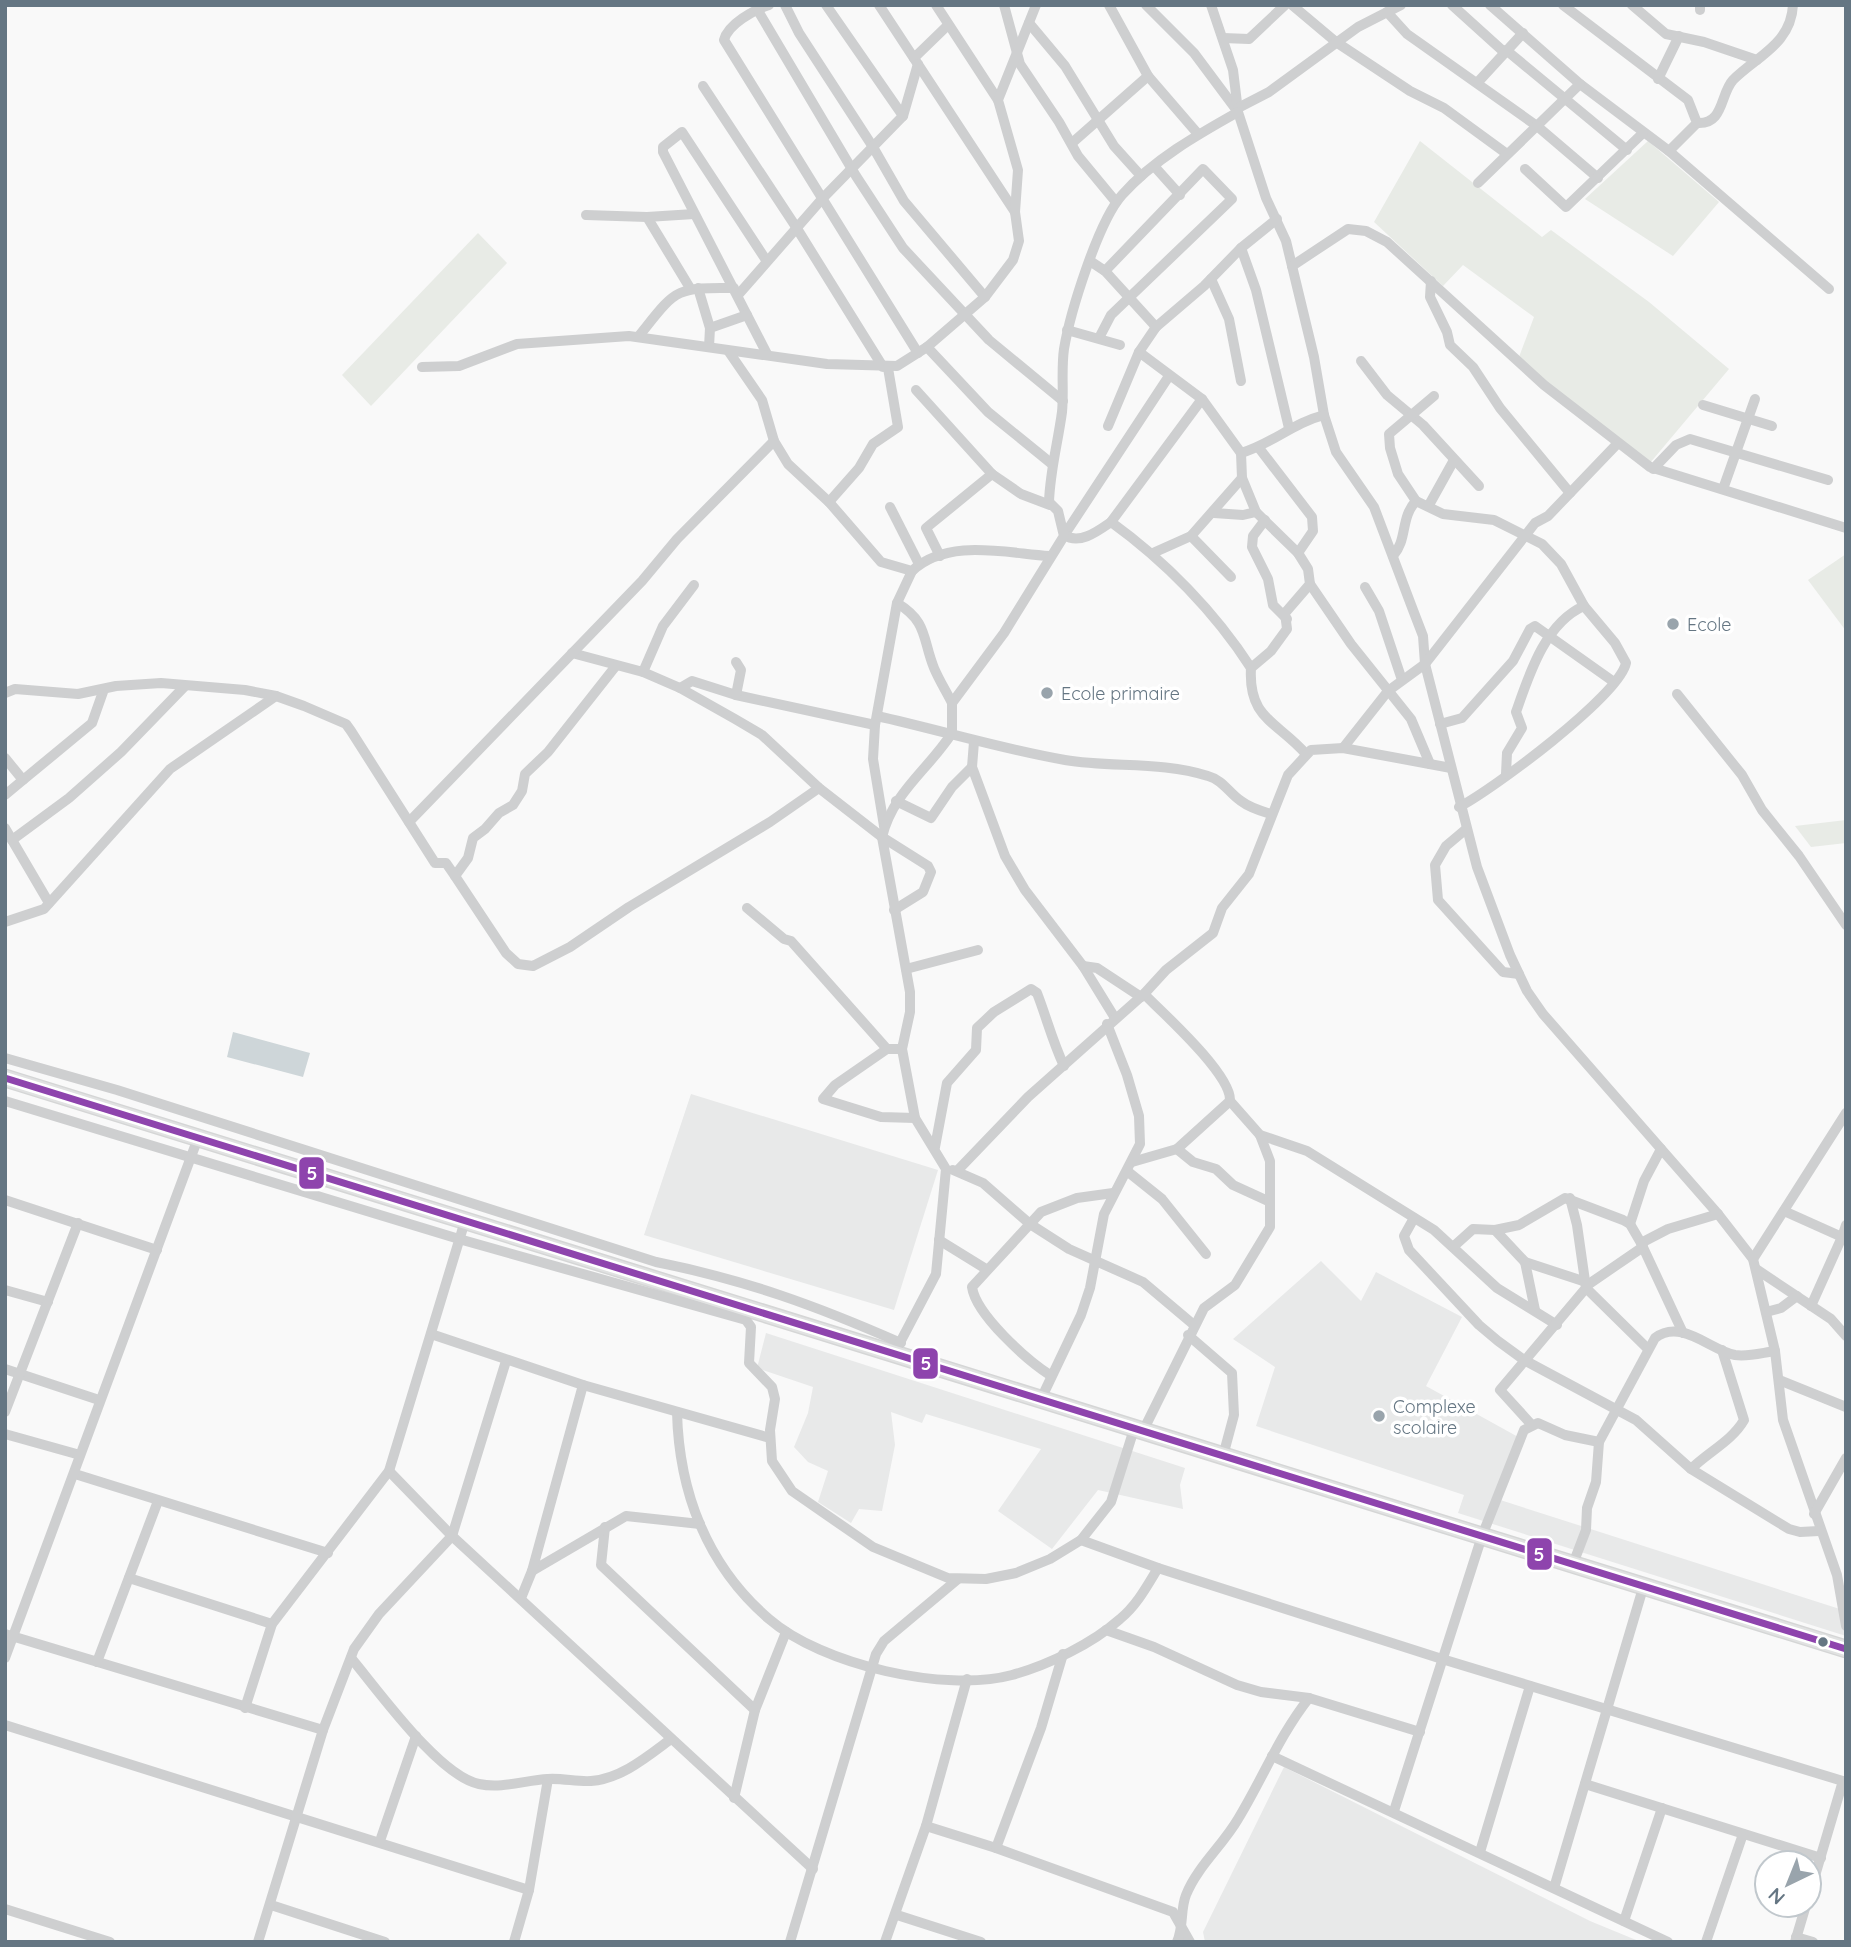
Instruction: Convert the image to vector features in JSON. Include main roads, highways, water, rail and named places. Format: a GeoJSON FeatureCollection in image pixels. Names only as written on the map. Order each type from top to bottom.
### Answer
{"type":"FeatureCollection","features":[{"type":"Feature","properties":{"kind":"highway"},"geometry":{"type":"LineString","coordinates":[[5,1077],[465,1221],[898,1348],[1041,1399],[1846,1649]]}},
{"type":"Feature","properties":{"kind":"place","name":"Ecole"},"geometry":{"type":"Point","coordinates":[1673,624]}},
{"type":"Feature","properties":{"kind":"place","name":"Ecole primaire"},"geometry":{"type":"Point","coordinates":[1047,693]}},
{"type":"Feature","properties":{"kind":"place","name":"Complexe scolaire"},"geometry":{"type":"Point","coordinates":[1379,1416]}}]}
